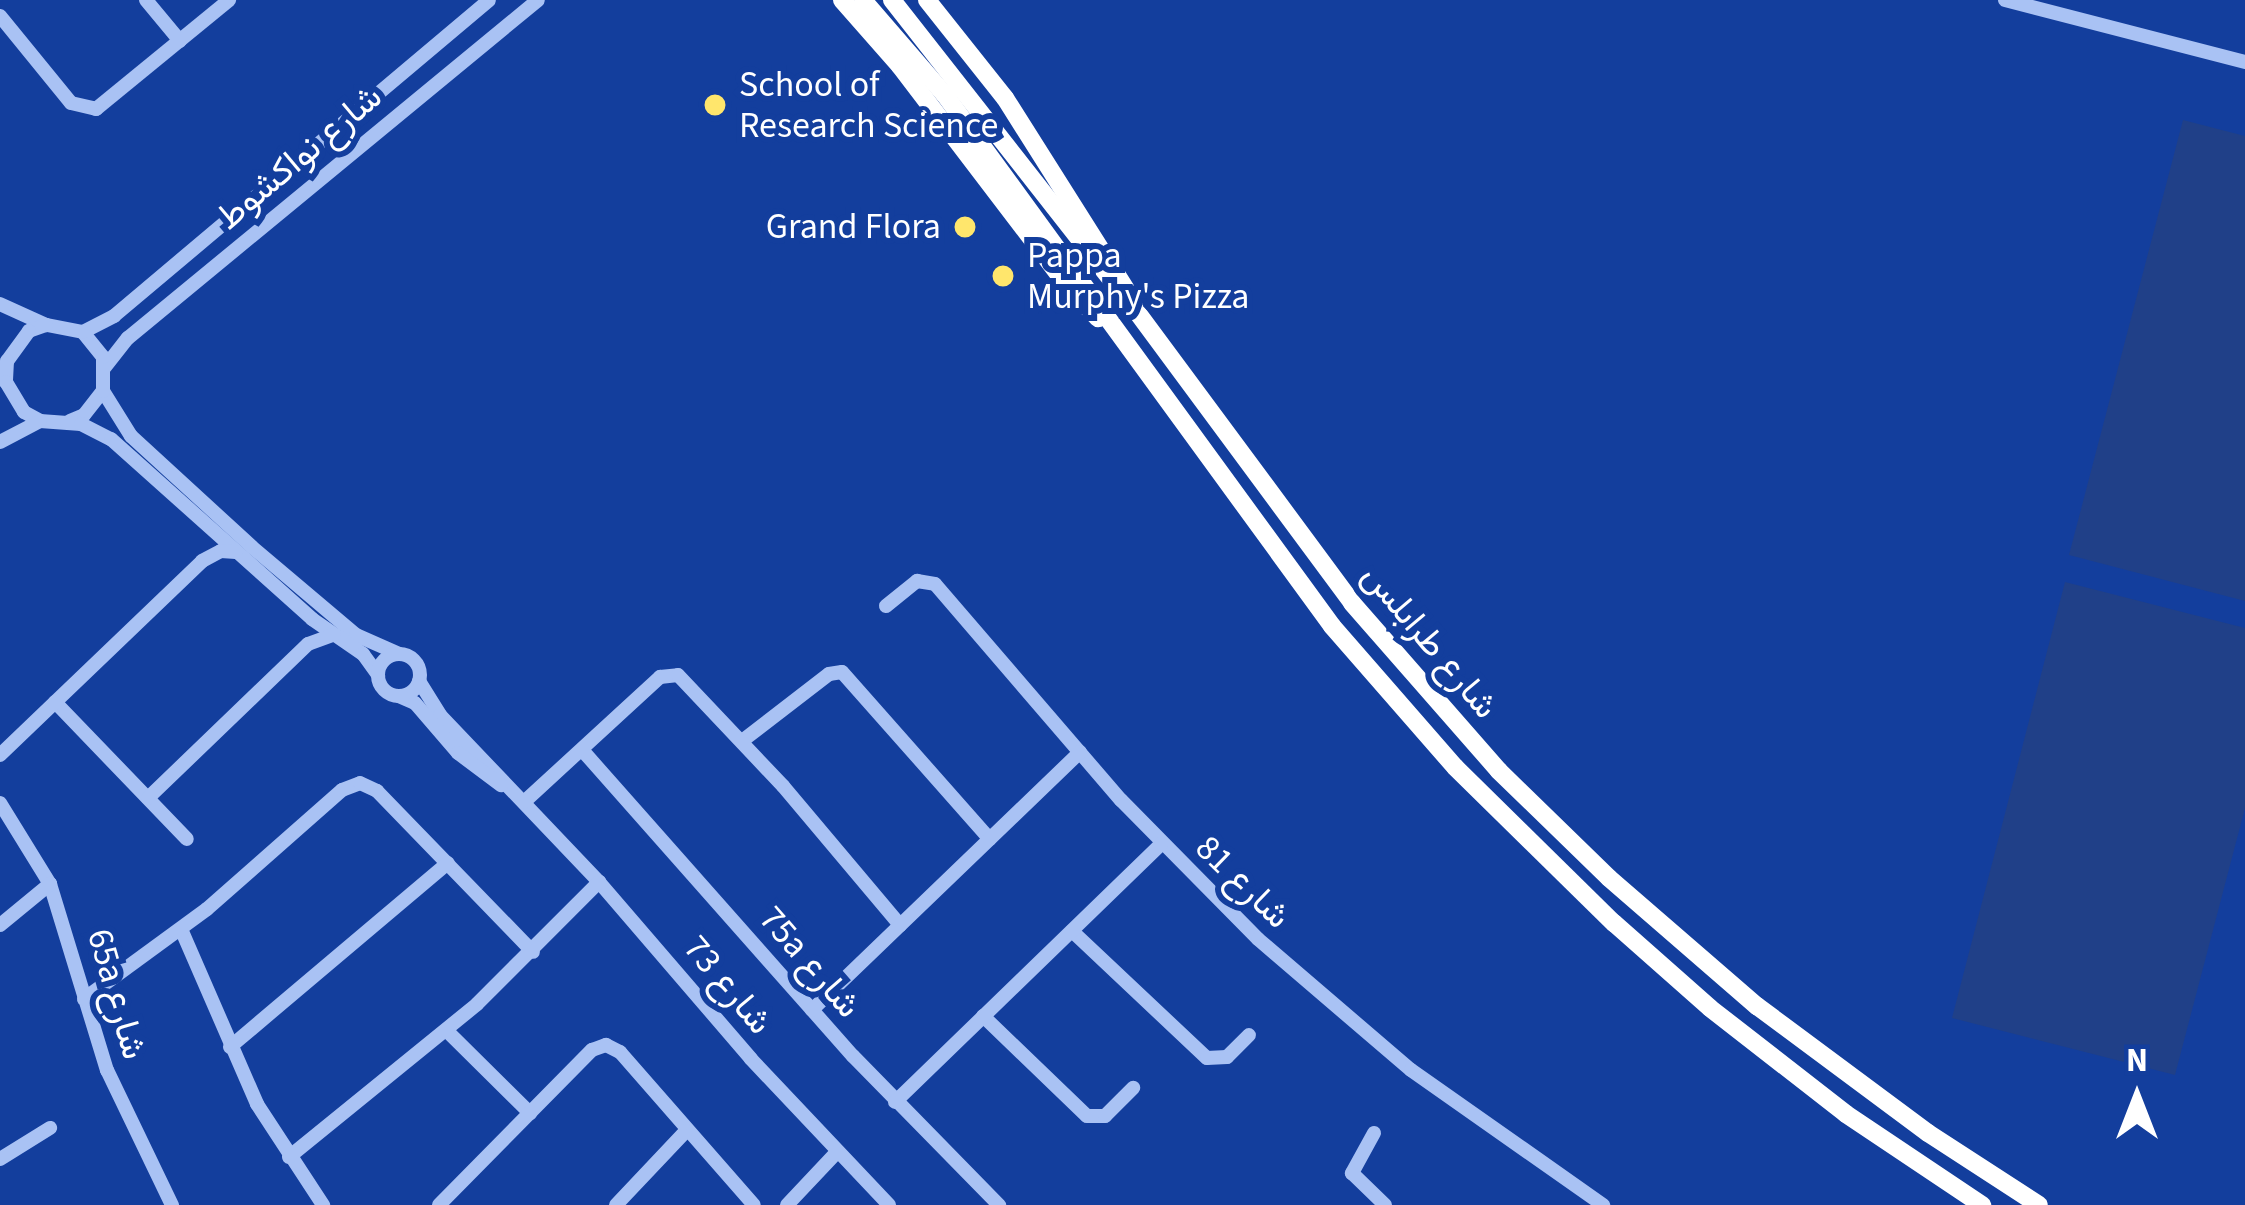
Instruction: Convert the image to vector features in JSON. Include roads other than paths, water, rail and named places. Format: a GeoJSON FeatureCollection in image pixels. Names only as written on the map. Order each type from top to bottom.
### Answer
{"type":"FeatureCollection","features":[{"type":"Feature","properties":{"kind":"highway"},"geometry":{"type":"LineString","coordinates":[[842,0],[900,66],[1069,288],[1110,328]]}},
{"type":"Feature","properties":{"kind":"highway","name":"شارع طرابلس"},"geometry":{"type":"LineString","coordinates":[[863,0],[958,112],[1093,296],[1110,328],[1332,626],[1505,819],[1711,1008],[1846,1114],[1982,1205]]}},
{"type":"Feature","properties":{"kind":"highway","name":"شارع طرابلس"},"geometry":{"type":"LineString","coordinates":[[892,0],[1137,312],[1352,603],[1499,771],[1609,878],[1757,1006],[1928,1133],[2039,1205]]}},
{"type":"Feature","properties":{"kind":"highway"},"geometry":{"type":"LineString","coordinates":[[926,0],[1005,98],[1120,274],[1137,312]]}},
{"type":"Feature","properties":{"kind":"street"},"geometry":{"type":"LineString","coordinates":[[146,0],[180,41]]}},
{"type":"Feature","properties":{"kind":"street"},"geometry":{"type":"LineString","coordinates":[[0,16],[71,103],[96,109],[230,0]]}},
{"type":"Feature","properties":{"kind":"street","name":"شارع نواكشوط"},"geometry":{"type":"LineString","coordinates":[[83,332],[114,316],[488,0]]}},
{"type":"Feature","properties":{"kind":"street","name":"شارع نواكشوط"},"geometry":{"type":"LineString","coordinates":[[105,367],[128,338],[538,0]]}},
{"type":"Feature","properties":{"kind":"street"},"geometry":{"type":"LineString","coordinates":[[2005,0],[2245,62]]}},
{"type":"Feature","properties":{"kind":"street"},"geometry":{"type":"LineString","coordinates":[[0,304],[46,325],[83,332],[98,347],[105,367],[103,391],[84,415],[70,421],[40,421],[0,442]]}},
{"type":"Feature","properties":{"kind":"street"},"geometry":{"type":"LineString","coordinates":[[8,361],[29,332],[46,325]]}},
{"type":"Feature","properties":{"kind":"street"},"geometry":{"type":"LineString","coordinates":[[0,339],[8,361],[0,398]]}},
{"type":"Feature","properties":{"kind":"street"},"geometry":{"type":"LineString","coordinates":[[6,382],[24,412],[40,421]]}},
{"type":"Feature","properties":{"kind":"street"},"geometry":{"type":"LineString","coordinates":[[70,421],[111,439],[312,619],[363,654],[382,688],[399,696],[412,692],[419,681],[415,662],[356,635],[261,555],[131,436],[103,391]]}},
{"type":"Feature","properties":{"kind":"street"},"geometry":{"type":"LineString","coordinates":[[202,561],[208,548],[206,526]]}},
{"type":"Feature","properties":{"kind":"street"},"geometry":{"type":"LineString","coordinates":[[0,754],[202,561],[214,553],[236,552]]}},
{"type":"Feature","properties":{"kind":"street","name":"شارع 81"},"geometry":{"type":"LineString","coordinates":[[886,606],[916,581],[934,584],[1162,844],[1358,1028],[1603,1205]]}},
{"type":"Feature","properties":{"kind":"street"},"geometry":{"type":"LineString","coordinates":[[308,644],[312,619]]}},
{"type":"Feature","properties":{"kind":"street"},"geometry":{"type":"LineString","coordinates":[[148,798],[308,644],[333,635]]}},
{"type":"Feature","properties":{"kind":"street"},"geometry":{"type":"LineString","coordinates":[[378,675],[382,663],[399,654]]}},
{"type":"Feature","properties":{"kind":"street"},"geometry":{"type":"LineString","coordinates":[[742,741],[829,674],[842,672],[990,838]]}},
{"type":"Feature","properties":{"kind":"street"},"geometry":{"type":"LineString","coordinates":[[526,804],[656,681],[671,674],[689,681],[900,926]]}},
{"type":"Feature","properties":{"kind":"street","name":"شارع 73"},"geometry":{"type":"LineString","coordinates":[[419,681],[440,716],[601,884],[838,1155],[889,1205]]}},
{"type":"Feature","properties":{"kind":"street","name":"شارع 73"},"geometry":{"type":"LineString","coordinates":[[399,696],[422,710],[458,753],[526,804]]}},
{"type":"Feature","properties":{"kind":"street"},"geometry":{"type":"LineString","coordinates":[[55,702],[188,839]]}},
{"type":"Feature","properties":{"kind":"street","name":"75a شارع"},"geometry":{"type":"LineString","coordinates":[[583,751],[895,1102],[999,1205]]}},
{"type":"Feature","properties":{"kind":"street"},"geometry":{"type":"LineString","coordinates":[[812,1010],[1080,752]]}},
{"type":"Feature","properties":{"kind":"street"},"geometry":{"type":"LineString","coordinates":[[84,999],[181,929],[342,790],[360,783],[377,791],[533,952]]}},
{"type":"Feature","properties":{"kind":"street","name":"65a شارع"},"geometry":{"type":"LineString","coordinates":[[0,803],[50,884],[120,1105],[171,1204]]}},
{"type":"Feature","properties":{"kind":"street"},"geometry":{"type":"LineString","coordinates":[[895,1102],[1162,844]]}},
{"type":"Feature","properties":{"kind":"street"},"geometry":{"type":"LineString","coordinates":[[230,1047],[448,863]]}},
{"type":"Feature","properties":{"kind":"street"},"geometry":{"type":"LineString","coordinates":[[0,925],[50,884]]}},
{"type":"Feature","properties":{"kind":"street"},"geometry":{"type":"LineString","coordinates":[[289,1157],[447,1030],[601,884]]}},
{"type":"Feature","properties":{"kind":"street"},"geometry":{"type":"LineString","coordinates":[[181,929],[230,1047],[289,1157],[323,1205]]}},
{"type":"Feature","properties":{"kind":"street"},"geometry":{"type":"LineString","coordinates":[[1072,931],[1202,1055],[1227,1057],[1249,1035]]}},
{"type":"Feature","properties":{"kind":"street"},"geometry":{"type":"LineString","coordinates":[[983,1016],[1088,1116],[1105,1116],[1133,1088]]}},
{"type":"Feature","properties":{"kind":"street"},"geometry":{"type":"LineString","coordinates":[[447,1030],[530,1113]]}},
{"type":"Feature","properties":{"kind":"street"},"geometry":{"type":"LineString","coordinates":[[439,1205],[592,1050],[606,1045],[620,1052],[754,1205]]}},
{"type":"Feature","properties":{"kind":"street"},"geometry":{"type":"LineString","coordinates":[[2,1154],[50,1128]]}},
{"type":"Feature","properties":{"kind":"street"},"geometry":{"type":"LineString","coordinates":[[616,1205],[686,1131]]}},
{"type":"Feature","properties":{"kind":"street"},"geometry":{"type":"LineString","coordinates":[[1374,1133],[1352,1173],[1384,1205]]}},
{"type":"Feature","properties":{"kind":"street"},"geometry":{"type":"LineString","coordinates":[[788,1205],[838,1155]]}},
{"type":"Feature","properties":{"kind":"street"},"geometry":{"type":"LineString","coordinates":[[1563,1205],[1575,1187]]}},
{"type":"Feature","properties":{"kind":"water"},"geometry":{"type":"Polygon","coordinates":[[[2183,120],[2245,136],[2245,601],[2069,555],[2183,120]]]}},
{"type":"Feature","properties":{"kind":"water"},"geometry":{"type":"Polygon","coordinates":[[[2065,582],[2245,628],[2245,808],[2175,1075],[1952,1018],[2065,582]]]}},
{"type":"Feature","properties":{"kind":"place","name":"School of Research Science"},"geometry":{"type":"Point","coordinates":[715,105]}},
{"type":"Feature","properties":{"kind":"place","name":"Grand Flora"},"geometry":{"type":"Point","coordinates":[965,227]}},
{"type":"Feature","properties":{"kind":"place","name":"Pappa Murphy's Pizza"},"geometry":{"type":"Point","coordinates":[1003,276]}}]}
